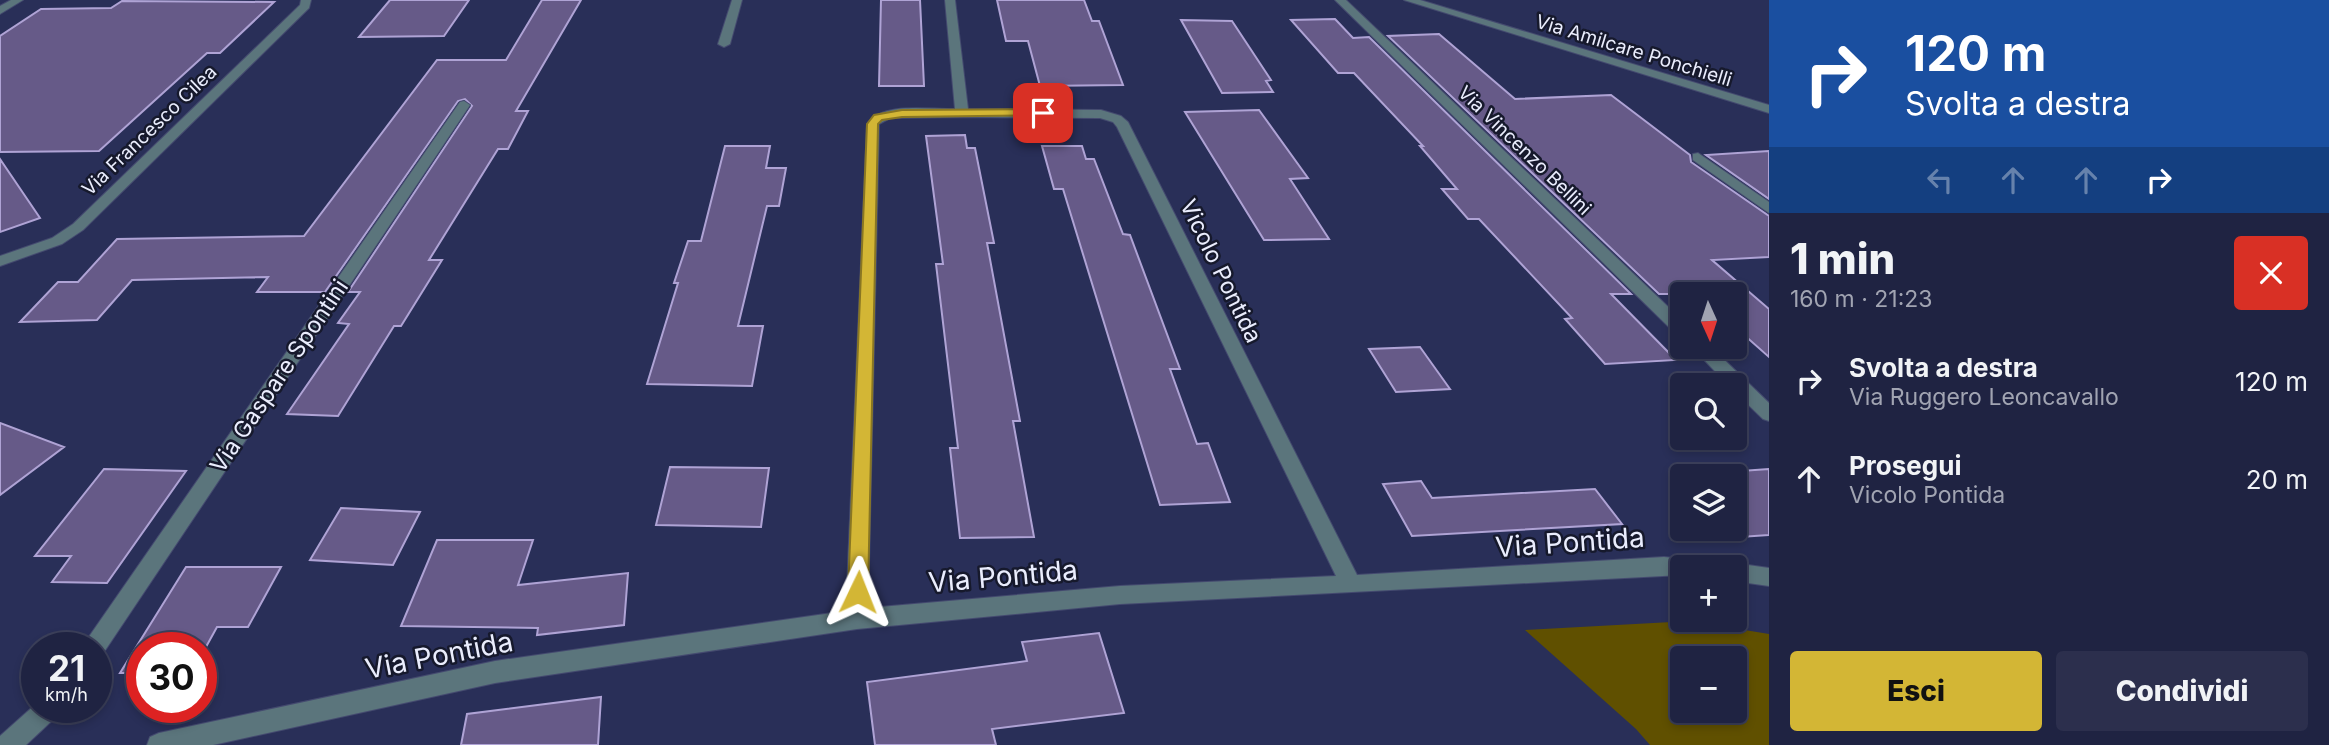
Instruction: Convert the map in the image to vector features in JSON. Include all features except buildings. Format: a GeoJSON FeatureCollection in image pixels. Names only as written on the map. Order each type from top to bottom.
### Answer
{"type":"FeatureCollection","features":[{"type":"Feature","properties":{"kind":"street"},"geometry":{"type":"LineString","coordinates":[[0,11],[18,0]]}},
{"type":"Feature","properties":{"kind":"street","name":"Via Francesco Cilea"},"geometry":{"type":"LineString","coordinates":[[0,261],[57,241],[78,227],[305,5],[306,0]]}},
{"type":"Feature","properties":{"kind":"street"},"geometry":{"type":"LineString","coordinates":[[724,44],[737,0]]}},
{"type":"Feature","properties":{"kind":"street"},"geometry":{"type":"LineString","coordinates":[[950,0],[962,113]]}},
{"type":"Feature","properties":{"kind":"street","name":"Via Vincenzo Bellini"},"geometry":{"type":"LineString","coordinates":[[1340,0],[1670,318]]}},
{"type":"Feature","properties":{"kind":"street","name":"Via Amilcare Ponchielli"},"geometry":{"type":"LineString","coordinates":[[1409,0],[1769,109]]}},
{"type":"Feature","properties":{"kind":"street","name":"Via Gaspare Spontini"},"geometry":{"type":"LineString","coordinates":[[105,632],[464,105]]}},
{"type":"Feature","properties":{"kind":"street","name":"Vicolo Pontida"},"geometry":{"type":"LineString","coordinates":[[857,619],[873,124],[878,117],[889,114],[1101,114],[1117,119],[1351,585]]}},
{"type":"Feature","properties":{"kind":"street"},"geometry":{"type":"LineString","coordinates":[[1698,158],[1769,209]]}},
{"type":"Feature","properties":{"kind":"street"},"geometry":{"type":"LineString","coordinates":[[1712,359],[1769,414]]}},
{"type":"Feature","properties":{"kind":"street","name":"Via Pontida"},"geometry":{"type":"LineString","coordinates":[[159,745],[495,672],[857,619],[1120,595],[1670,566]]}},
{"type":"Feature","properties":{"kind":"street"},"geometry":{"type":"LineString","coordinates":[[1747,573],[1769,576]]}},
{"type":"Feature","properties":{"kind":"street"},"geometry":{"type":"LineString","coordinates":[[8,745],[32,723]]}},
{"type":"Feature","properties":{"kind":"shaded area"},"geometry":{"type":"Polygon","coordinates":[[[1670,622],[1670,632],[1747,630],[1769,634],[1769,745],[1650,745],[1636,729],[1525,630],[1670,622]]]}},
{"type":"Feature","properties":{"kind":"route"},"geometry":{"type":"LineString","coordinates":[[858,592],[873,124],[878,117],[902,113],[1043,113]]}}]}
